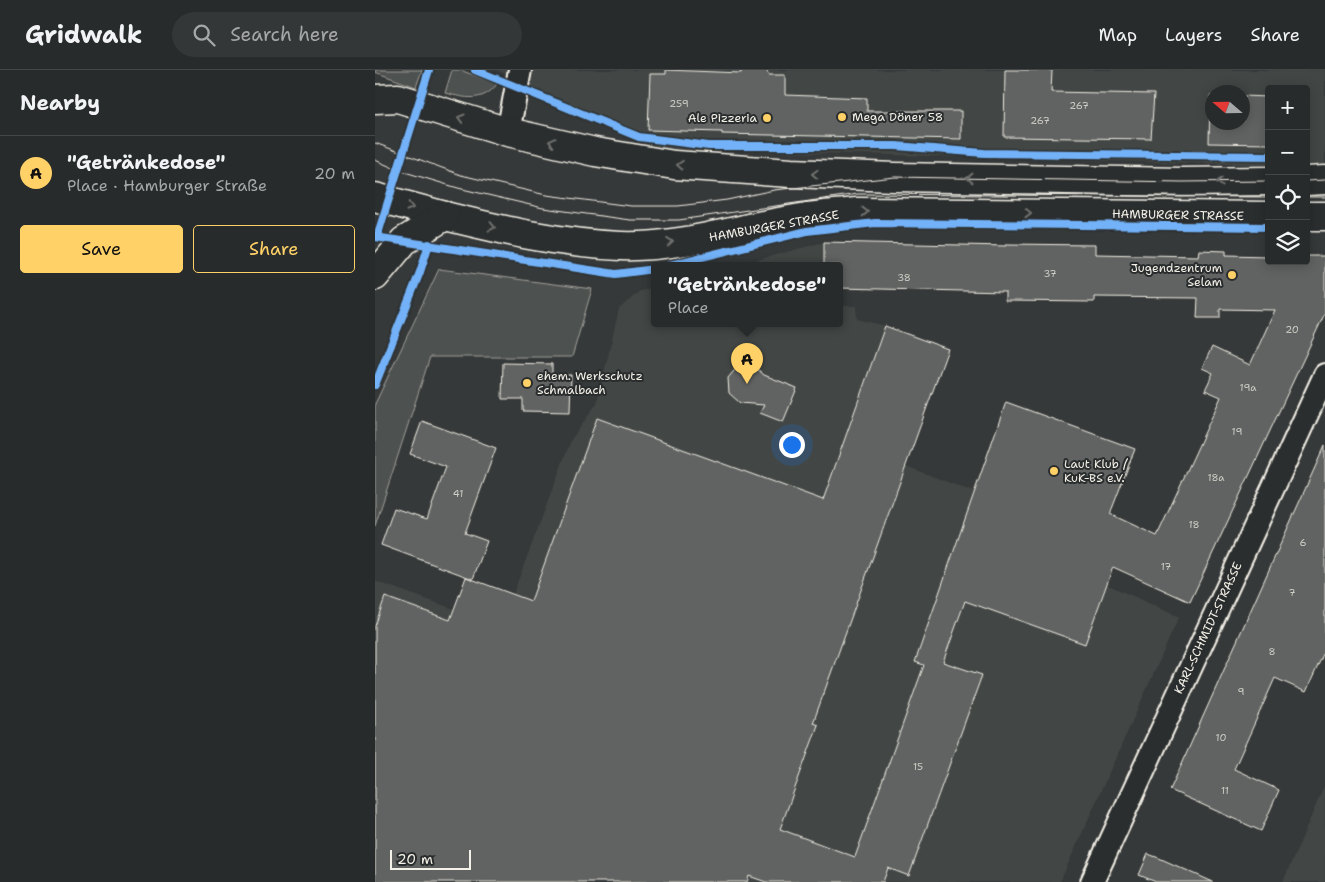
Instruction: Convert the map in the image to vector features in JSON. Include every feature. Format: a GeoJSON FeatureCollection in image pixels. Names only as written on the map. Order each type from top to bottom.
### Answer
{"type":"FeatureCollection","features":[{"type":"Feature","properties":{"kind":"main road"},"geometry":{"type":"LineString","coordinates":[[383,95],[508,132],[595,152],[674,164],[729,169],[895,177],[1182,182],[1265,181]]}},
{"type":"Feature","properties":{"kind":"main road"},"geometry":{"type":"LineString","coordinates":[[1310,181],[1325,180]]}},
{"type":"Feature","properties":{"kind":"main road","name":"HAMBURGER STRASSE"},"geometry":{"type":"LineString","coordinates":[[375,197],[445,216],[519,232],[622,246],[684,242],[801,218],[857,212],[1265,216]]}},
{"type":"Feature","properties":{"kind":"main road"},"geometry":{"type":"LineString","coordinates":[[375,276],[404,241],[445,216]]}},
{"type":"Feature","properties":{"kind":"main road"},"geometry":{"type":"LineString","coordinates":[[1310,216],[1325,216]]}},
{"type":"Feature","properties":{"kind":"street"},"geometry":{"type":"LineString","coordinates":[[508,132],[520,70]]}},
{"type":"Feature","properties":{"kind":"street","name":"KARL-SCHMIDT-STRASSE"},"geometry":{"type":"LineString","coordinates":[[1092,882],[1325,375]]}},
{"type":"Feature","properties":{"kind":"shaded area"},"geometry":{"type":"Polygon","coordinates":[[[375,70],[422,70],[416,87],[375,72],[375,70]]]}},
{"type":"Feature","properties":{"kind":"shaded area"},"geometry":{"type":"Polygon","coordinates":[[[452,70],[460,70],[497,84],[492,90],[480,97],[445,93],[452,70]]]}},
{"type":"Feature","properties":{"kind":"shaded area"},"geometry":{"type":"Polygon","coordinates":[[[498,70],[1325,70],[1325,166],[1310,166],[1310,85],[1265,85],[1265,165],[658,149],[498,70]]]}},
{"type":"Feature","properties":{"kind":"shaded area"},"geometry":{"type":"Polygon","coordinates":[[[824,242],[824,262],[749,262],[824,242]]]}},
{"type":"Feature","properties":{"kind":"shaded area"},"geometry":{"type":"Polygon","coordinates":[[[439,269],[592,289],[572,357],[430,357],[375,526],[375,404],[439,269]]]}},
{"type":"Feature","properties":{"kind":"shaded area"},"geometry":{"type":"Polygon","coordinates":[[[651,289],[651,327],[843,327],[843,306],[856,306],[857,319],[885,326],[948,349],[906,466],[973,492],[1006,402],[1135,449],[1086,575],[1179,617],[1060,882],[375,882],[375,581],[501,626],[571,440],[597,403],[619,309],[640,291],[651,289]]]}},
{"type":"Feature","properties":{"kind":"shaded area"},"geometry":{"type":"Polygon","coordinates":[[[1325,784],[1325,882],[1283,882],[1325,784]]]}},
{"type":"Feature","properties":{"kind":"building"},"geometry":{"type":"Polygon","coordinates":[[[666,70],[741,73],[742,70],[766,70],[769,75],[785,75],[785,95],[867,98],[867,111],[961,111],[961,139],[722,134],[722,132],[648,130],[650,74],[666,74],[666,70]]]}},
{"type":"Feature","properties":{"kind":"building"},"geometry":{"type":"Polygon","coordinates":[[[1005,70],[1052,70],[1051,92],[1154,94],[1151,139],[1004,137],[1005,70]]]}},
{"type":"Feature","properties":{"kind":"building"},"geometry":{"type":"Polygon","coordinates":[[[1250,96],[1265,97],[1265,144],[1209,143],[1209,130],[1250,130],[1250,96]]]}},
{"type":"Feature","properties":{"kind":"building"},"geometry":{"type":"Polygon","coordinates":[[[824,242],[1006,246],[1006,244],[1095,245],[1095,254],[1198,256],[1199,250],[1226,251],[1226,255],[1265,256],[1265,265],[1310,265],[1310,256],[1325,256],[1325,313],[1190,602],[1113,567],[1085,644],[965,601],[943,662],[982,675],[909,876],[888,868],[883,882],[766,882],[749,876],[747,882],[375,882],[375,626],[385,597],[450,620],[466,577],[531,601],[597,418],[823,500],[885,326],[948,349],[813,723],[818,725],[780,829],[855,857],[924,665],[915,662],[1006,402],[1135,449],[1110,514],[1157,536],[1221,397],[1205,390],[1213,373],[1202,368],[1212,347],[1250,365],[1275,310],[1220,309],[1220,318],[1197,318],[1198,298],[1094,297],[1094,302],[1005,301],[1005,292],[843,288],[843,262],[824,262],[824,242]]]}},
{"type":"Feature","properties":{"kind":"building","name":"ehem. Werkschutz Schmalbach"},"geometry":{"type":"Polygon","coordinates":[[[503,363],[552,364],[552,375],[571,375],[570,412],[523,411],[523,399],[502,399],[503,363]]]}},
{"type":"Feature","properties":{"kind":"building"},"geometry":{"type":"Polygon","coordinates":[[[745,364],[753,365],[764,375],[797,388],[783,422],[760,413],[764,405],[740,403],[729,393],[728,378],[738,366],[745,364]]]}},
{"type":"Feature","properties":{"kind":"building"},"geometry":{"type":"Polygon","coordinates":[[[422,421],[496,448],[465,533],[487,541],[473,579],[381,545],[394,508],[427,519],[446,467],[410,454],[422,421]]]}},
{"type":"Feature","properties":{"kind":"building"},"geometry":{"type":"Polygon","coordinates":[[[1325,445],[1325,650],[1306,692],[1275,678],[1234,769],[1279,790],[1261,831],[1170,790],[1325,445]]]}},
{"type":"Feature","properties":{"kind":"building"},"geometry":{"type":"Polygon","coordinates":[[[1148,854],[1213,882],[1156,882],[1139,875],[1148,854]]]}},
{"type":"Feature","properties":{"kind":"tram line"},"geometry":{"type":"LineString","coordinates":[[375,143],[461,175],[546,195],[631,206],[678,206],[727,200],[774,190],[895,177],[1182,182],[1265,181]]}},
{"type":"Feature","properties":{"kind":"tram line"},"geometry":{"type":"LineString","coordinates":[[375,160],[398,170],[458,188],[543,208],[630,220],[679,220],[858,194],[1265,197]]}},
{"type":"Feature","properties":{"kind":"tram line"},"geometry":{"type":"LineString","coordinates":[[1310,181],[1325,180]]}},
{"type":"Feature","properties":{"kind":"tram line"},"geometry":{"type":"LineString","coordinates":[[1310,197],[1325,197]]}},
{"type":"Feature","properties":{"kind":"cycle path"},"geometry":{"type":"LineString","coordinates":[[377,237],[429,70]]}},
{"type":"Feature","properties":{"kind":"cycle path"},"geometry":{"type":"LineString","coordinates":[[475,70],[639,137],[709,146],[896,146],[984,153],[1265,156]]}},
{"type":"Feature","properties":{"kind":"cycle path"},"geometry":{"type":"LineString","coordinates":[[682,262],[807,231],[875,223],[1265,227]]}},
{"type":"Feature","properties":{"kind":"cycle path"},"geometry":{"type":"LineString","coordinates":[[375,237],[616,274],[651,270]]}},
{"type":"Feature","properties":{"kind":"cycle path"},"geometry":{"type":"LineString","coordinates":[[375,385],[420,272],[429,244]]}},
{"type":"Feature","properties":{"kind":"place","name":"Mega Döner 58"},"geometry":{"type":"Point","coordinates":[842,117]}},
{"type":"Feature","properties":{"kind":"place","name":"Ale Pizzeria"},"geometry":{"type":"Point","coordinates":[767,118]}},
{"type":"Feature","properties":{"kind":"place","name":"Jugendzentrum Selam"},"geometry":{"type":"Point","coordinates":[1232,275]}},
{"type":"Feature","properties":{"kind":"place","name":"ehem. Werkschutz Schmalbach"},"geometry":{"type":"Point","coordinates":[527,383]}},
{"type":"Feature","properties":{"kind":"place","name":"\"Getränkedose\""},"geometry":{"type":"Point","coordinates":[747,384]}},
{"type":"Feature","properties":{"kind":"place","name":"Laut Klub / KuK-BS e.V."},"geometry":{"type":"Point","coordinates":[1054,471]}}]}
